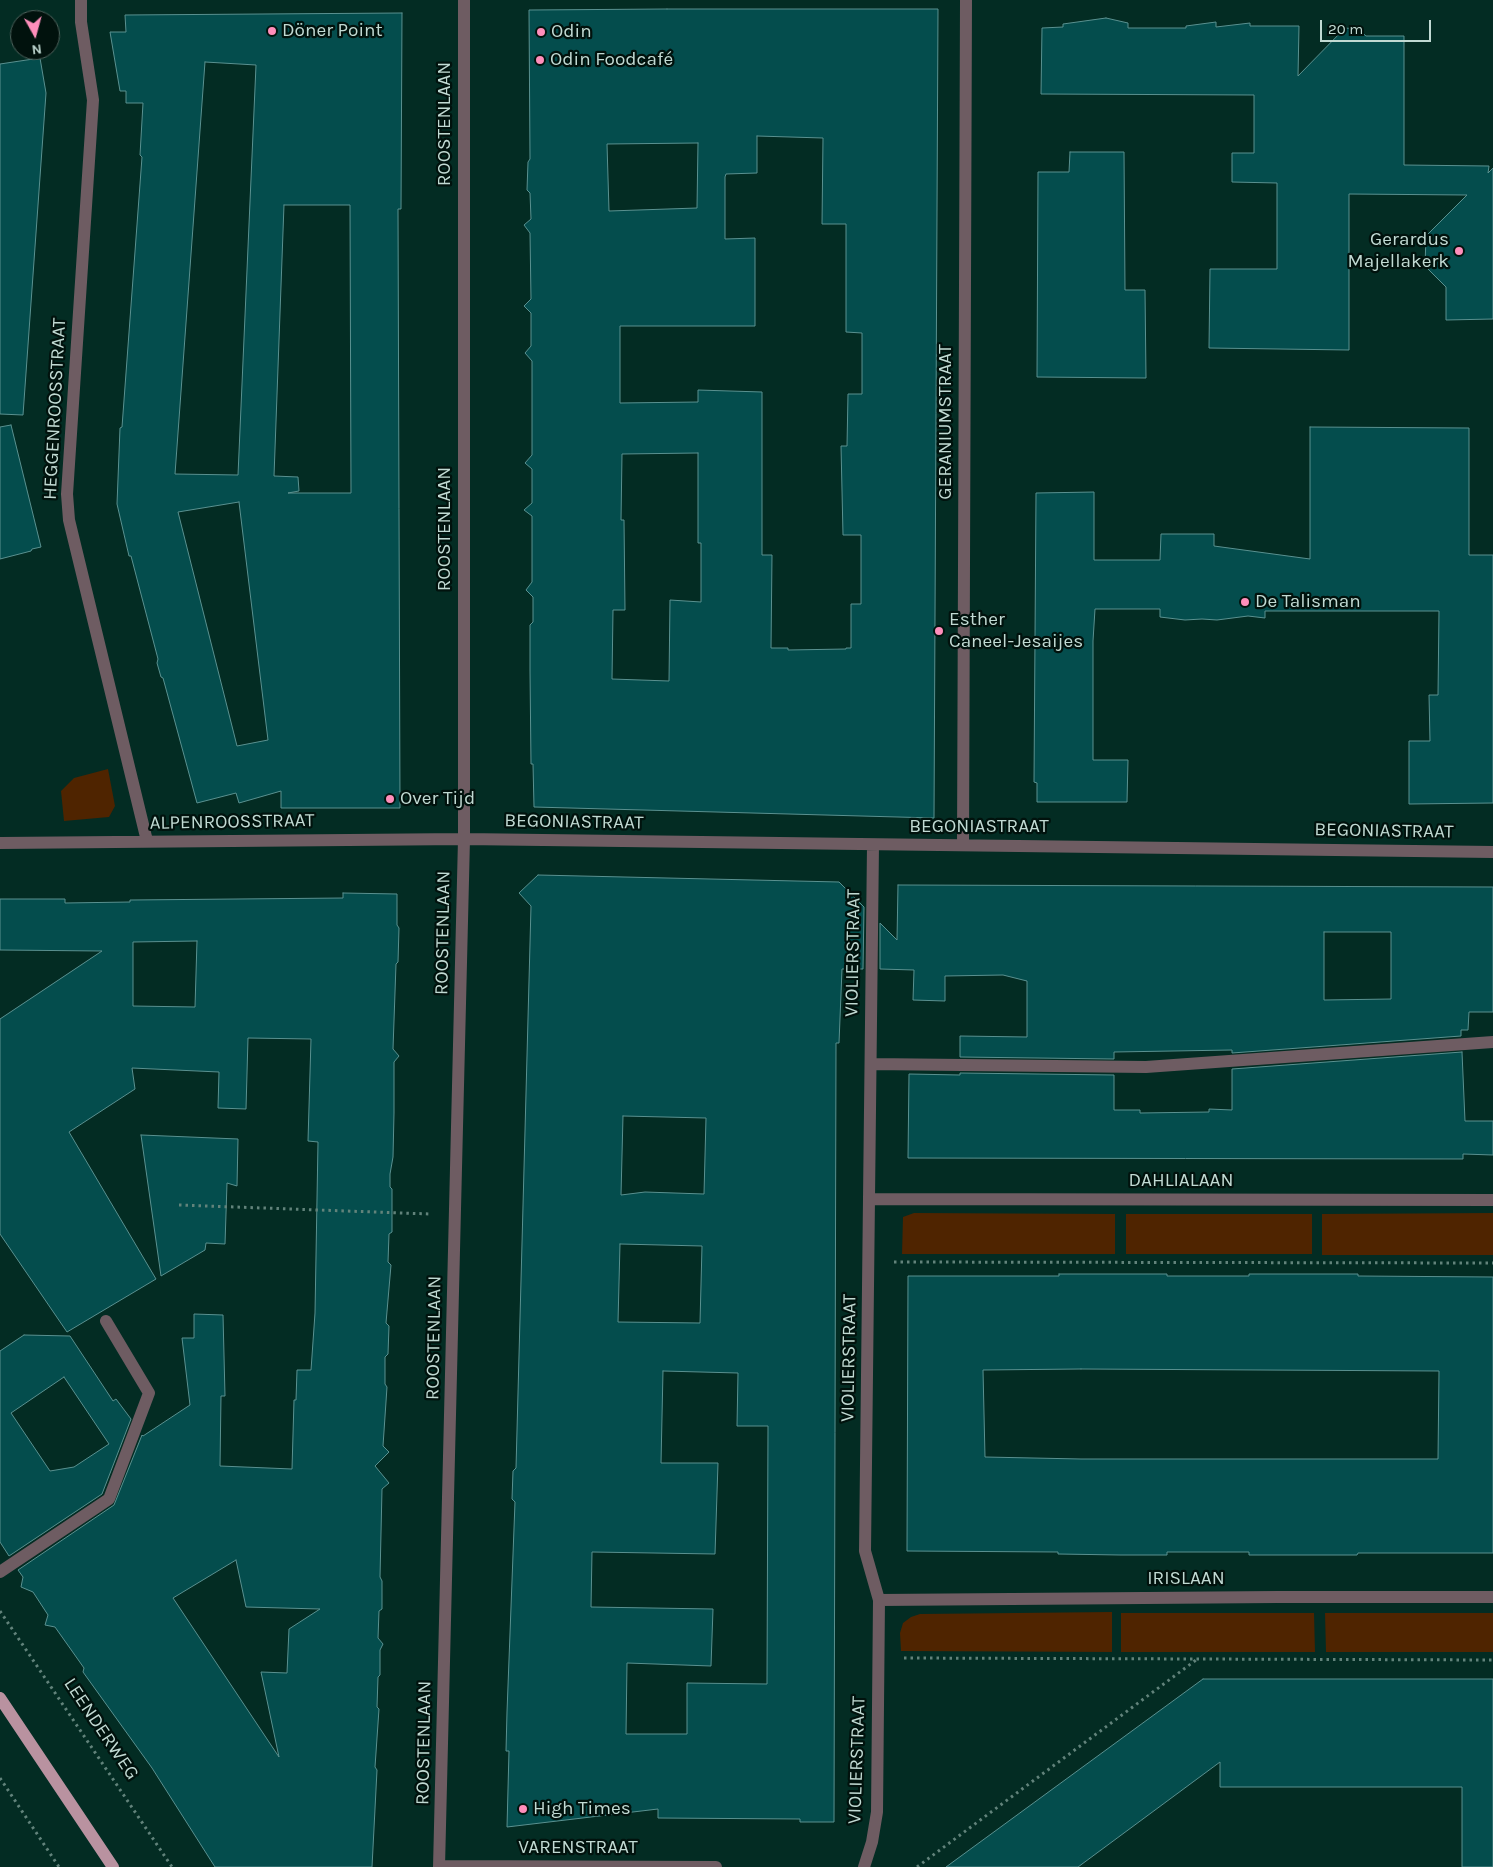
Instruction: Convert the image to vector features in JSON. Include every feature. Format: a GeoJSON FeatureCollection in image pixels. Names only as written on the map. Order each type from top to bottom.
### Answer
{"type":"FeatureCollection","features":[{"type":"Feature","properties":{"kind":"main road"},"geometry":{"type":"LineString","coordinates":[[0,1698],[113,1867]]}},
{"type":"Feature","properties":{"kind":"street","name":"HEGGENROOSSTRAAT"},"geometry":{"type":"LineString","coordinates":[[81,0],[81,22],[93,100],[67,494],[70,520],[147,842]]}},
{"type":"Feature","properties":{"kind":"street","name":"ROOSTENLAAN"},"geometry":{"type":"LineString","coordinates":[[439,1866],[464,839],[464,0]]}},
{"type":"Feature","properties":{"kind":"street","name":"GERANIUMSTRAAT"},"geometry":{"type":"LineString","coordinates":[[963,845],[966,0]]}},
{"type":"Feature","properties":{"kind":"street","name":"ALPENROOSSTRAAT"},"geometry":{"type":"LineString","coordinates":[[0,843],[464,839]]}},
{"type":"Feature","properties":{"kind":"street","name":"BEGONIASTRAAT"},"geometry":{"type":"LineString","coordinates":[[464,839],[1493,852]]}},
{"type":"Feature","properties":{"kind":"street","name":"VIOLIERSTRAAT"},"geometry":{"type":"LineString","coordinates":[[864,1867],[872,1842],[877,1812],[879,1658],[879,1600],[865,1551],[873,845]]}},
{"type":"Feature","properties":{"kind":"street"},"geometry":{"type":"LineString","coordinates":[[871,1064],[1146,1067],[1493,1042]]}},
{"type":"Feature","properties":{"kind":"street","name":"DAHLIALAAN"},"geometry":{"type":"LineString","coordinates":[[869,1199],[1493,1200]]}},
{"type":"Feature","properties":{"kind":"street"},"geometry":{"type":"LineString","coordinates":[[0,1572],[109,1498],[149,1393],[106,1321]]}},
{"type":"Feature","properties":{"kind":"street","name":"IRISLAAN"},"geometry":{"type":"LineString","coordinates":[[879,1600],[1277,1596],[1493,1597]]}},
{"type":"Feature","properties":{"kind":"street","name":"VARENSTRAAT"},"geometry":{"type":"LineString","coordinates":[[439,1866],[716,1867]]}},
{"type":"Feature","properties":{"kind":"path"},"geometry":{"type":"LineString","coordinates":[[179,1205],[456,1214]]}},
{"type":"Feature","properties":{"kind":"path"},"geometry":{"type":"LineString","coordinates":[[868,1262],[1493,1263]]}},
{"type":"Feature","properties":{"kind":"path","name":"LEENDERWEG"},"geometry":{"type":"LineString","coordinates":[[0,1612],[172,1867]]}},
{"type":"Feature","properties":{"kind":"path"},"geometry":{"type":"LineString","coordinates":[[879,1658],[1493,1660]]}},
{"type":"Feature","properties":{"kind":"path"},"geometry":{"type":"LineString","coordinates":[[917,1867],[1196,1660]]}},
{"type":"Feature","properties":{"kind":"path"},"geometry":{"type":"LineString","coordinates":[[0,1778],[59,1867]]}},
{"type":"Feature","properties":{"kind":"shaded area"},"geometry":{"type":"Polygon","coordinates":[[[108,769],[115,806],[109,817],[64,821],[61,791],[74,778],[108,769]]]}},
{"type":"Feature","properties":{"kind":"shaded area"},"geometry":{"type":"Polygon","coordinates":[[[914,1213],[1115,1214],[1115,1254],[902,1254],[903,1217],[914,1213]]]}},
{"type":"Feature","properties":{"kind":"shaded area"},"geometry":{"type":"Polygon","coordinates":[[[1493,1213],[1493,1255],[1322,1255],[1322,1214],[1493,1213]]]}},
{"type":"Feature","properties":{"kind":"shaded area"},"geometry":{"type":"Polygon","coordinates":[[[1126,1214],[1312,1214],[1312,1254],[1126,1254],[1126,1214]]]}},
{"type":"Feature","properties":{"kind":"shaded area"},"geometry":{"type":"Polygon","coordinates":[[[1112,1612],[1112,1652],[901,1651],[900,1633],[903,1623],[911,1617],[920,1614],[1112,1612]]]}},
{"type":"Feature","properties":{"kind":"shaded area"},"geometry":{"type":"Polygon","coordinates":[[[1121,1613],[1314,1613],[1315,1652],[1121,1652],[1121,1613]]]}},
{"type":"Feature","properties":{"kind":"shaded area"},"geometry":{"type":"Polygon","coordinates":[[[1325,1613],[1493,1613],[1493,1652],[1326,1652],[1325,1613]]]}},
{"type":"Feature","properties":{"kind":"building"},"geometry":{"type":"Polygon","coordinates":[[[938,9],[934,818],[534,807],[533,764],[531,764],[530,671],[530,625],[533,622],[533,597],[526,590],[532,582],[532,516],[524,510],[532,503],[532,469],[525,463],[532,455],[532,361],[525,353],[531,346],[531,313],[524,306],[531,299],[530,233],[524,225],[531,219],[530,193],[527,190],[528,162],[530,159],[529,10],[938,9]],[[757,136],[757,173],[726,174],[725,177],[725,239],[755,238],[755,326],[620,326],[620,403],[698,402],[698,390],[762,392],[762,555],[772,555],[771,648],[788,648],[788,650],[846,649],[851,648],[851,604],[861,604],[861,535],[843,535],[841,446],[847,446],[848,394],[862,394],[862,333],[846,332],[846,224],[822,224],[823,138],[757,136]],[[698,143],[607,144],[609,211],[697,208],[698,143]],[[698,453],[622,454],[621,520],[624,520],[625,610],[613,610],[612,679],[669,681],[670,600],[701,602],[701,543],[698,543],[698,453]]]}},
{"type":"Feature","properties":{"kind":"building"},"geometry":{"type":"Polygon","coordinates":[[[402,13],[401,209],[398,209],[400,808],[281,808],[281,791],[239,803],[236,793],[197,803],[163,678],[157,663],[158,659],[131,556],[129,556],[117,504],[120,428],[122,427],[142,157],[140,155],[143,103],[126,103],[126,91],[120,91],[110,32],[126,32],[125,15],[402,13]],[[205,62],[175,474],[238,475],[256,65],[205,62]],[[284,205],[274,476],[298,477],[299,491],[288,493],[351,493],[350,205],[284,205]],[[239,502],[178,512],[237,746],[268,740],[239,502]]]}},
{"type":"Feature","properties":{"kind":"building"},"geometry":{"type":"Polygon","coordinates":[[[1106,18],[1128,23],[1128,28],[1186,28],[1186,26],[1216,22],[1216,27],[1250,23],[1250,26],[1299,26],[1298,76],[1345,28],[1358,29],[1366,36],[1404,36],[1404,165],[1489,166],[1488,173],[1493,168],[1493,319],[1446,320],[1446,287],[1425,266],[1426,236],[1467,195],[1349,194],[1349,350],[1209,348],[1210,269],[1277,269],[1277,183],[1232,182],[1232,153],[1254,153],[1254,95],[1041,94],[1042,28],[1063,27],[1063,24],[1106,18]]]}},
{"type":"Feature","properties":{"kind":"building"},"geometry":{"type":"Polygon","coordinates":[[[40,60],[46,93],[23,415],[0,414],[0,64],[40,60]]]}},
{"type":"Feature","properties":{"kind":"building"},"geometry":{"type":"Polygon","coordinates":[[[1070,152],[1124,152],[1125,290],[1145,290],[1146,378],[1037,377],[1038,172],[1069,172],[1070,152]]]}},
{"type":"Feature","properties":{"kind":"building"},"geometry":{"type":"Polygon","coordinates":[[[11,425],[41,547],[0,559],[0,427],[11,425]]]}},
{"type":"Feature","properties":{"kind":"building"},"geometry":{"type":"Polygon","coordinates":[[[1310,427],[1469,428],[1469,555],[1493,555],[1493,803],[1409,804],[1409,741],[1430,741],[1429,695],[1438,695],[1439,611],[1265,611],[1265,618],[1248,616],[1217,620],[1185,620],[1160,617],[1160,609],[1095,609],[1093,641],[1093,760],[1128,760],[1127,802],[1037,802],[1037,783],[1034,782],[1036,493],[1094,492],[1094,560],[1160,560],[1161,534],[1214,534],[1214,546],[1310,559],[1310,427]]]}},
{"type":"Feature","properties":{"kind":"building"},"geometry":{"type":"Polygon","coordinates":[[[538,875],[839,882],[864,907],[863,969],[842,969],[839,1043],[836,1043],[834,1822],[800,1822],[800,1819],[658,1818],[658,1809],[507,1827],[509,1751],[506,1751],[515,1502],[512,1499],[513,1471],[516,1468],[531,906],[519,893],[538,875]],[[623,1116],[621,1195],[645,1192],[704,1194],[706,1118],[623,1116]],[[620,1244],[618,1322],[700,1323],[702,1246],[620,1244]],[[663,1371],[661,1463],[718,1463],[715,1554],[592,1552],[591,1607],[713,1609],[711,1666],[627,1663],[626,1734],[687,1734],[687,1683],[767,1684],[768,1426],[737,1426],[738,1373],[663,1371]]]}},
{"type":"Feature","properties":{"kind":"building"},"geometry":{"type":"Polygon","coordinates":[[[898,885],[1493,887],[1493,1012],[1469,1012],[1468,1030],[1461,1030],[1461,1036],[1232,1053],[1232,1050],[1114,1052],[1114,1059],[960,1057],[960,1036],[1027,1037],[1027,981],[1003,975],[945,976],[945,1001],[913,1000],[914,970],[880,969],[880,923],[897,940],[898,885]],[[1324,932],[1324,1000],[1391,999],[1391,932],[1324,932]]]}},
{"type":"Feature","properties":{"kind":"building"},"geometry":{"type":"Polygon","coordinates":[[[343,893],[397,894],[397,925],[399,928],[393,1049],[399,1056],[394,1062],[393,1157],[390,1174],[392,1232],[389,1234],[388,1262],[391,1265],[386,1323],[389,1326],[388,1354],[385,1357],[385,1384],[387,1387],[383,1446],[389,1452],[375,1466],[389,1483],[382,1489],[380,1577],[382,1581],[382,1609],[379,1611],[378,1638],[383,1644],[380,1650],[380,1675],[378,1677],[377,1707],[379,1709],[372,1867],[215,1867],[152,1768],[83,1672],[84,1668],[55,1627],[45,1625],[48,1615],[33,1592],[21,1587],[23,1577],[18,1570],[114,1505],[142,1435],[190,1405],[182,1338],[194,1338],[194,1314],[223,1315],[225,1396],[221,1396],[220,1466],[292,1469],[297,1370],[311,1370],[315,1313],[318,1142],[308,1141],[311,1039],[248,1038],[246,1109],[218,1108],[219,1072],[132,1068],[135,1089],[69,1132],[156,1279],[67,1332],[0,1234],[0,1019],[102,951],[0,950],[0,899],[65,899],[65,903],[130,902],[130,900],[343,898],[343,893]],[[197,941],[133,942],[133,1006],[195,1007],[197,941]],[[236,1560],[173,1598],[279,1757],[261,1672],[287,1673],[289,1629],[320,1609],[246,1607],[236,1560]]]}},
{"type":"Feature","properties":{"kind":"building"},"geometry":{"type":"Polygon","coordinates":[[[1462,1052],[1465,1121],[1493,1121],[1493,1155],[1463,1154],[1463,1159],[908,1158],[909,1074],[1114,1075],[1114,1110],[1140,1110],[1140,1113],[1209,1112],[1209,1109],[1232,1110],[1232,1069],[1462,1052]]]}},
{"type":"Feature","properties":{"kind":"building"},"geometry":{"type":"Polygon","coordinates":[[[141,1135],[238,1139],[237,1186],[227,1183],[225,1244],[206,1243],[205,1250],[161,1276],[141,1135]]]}},
{"type":"Feature","properties":{"kind":"building"},"geometry":{"type":"Polygon","coordinates":[[[1059,1274],[1249,1276],[1249,1274],[1358,1274],[1358,1276],[1493,1277],[1493,1553],[1249,1555],[1249,1552],[1167,1552],[1167,1555],[1120,1555],[1058,1554],[1058,1552],[907,1551],[908,1276],[1059,1276],[1059,1274]],[[983,1370],[985,1457],[1081,1459],[1438,1459],[1439,1371],[983,1370]]]}},
{"type":"Feature","properties":{"kind":"building"},"geometry":{"type":"Polygon","coordinates":[[[24,1335],[70,1336],[113,1401],[116,1399],[131,1419],[102,1494],[9,1556],[0,1542],[0,1351],[24,1335]],[[64,1377],[11,1413],[50,1471],[74,1467],[109,1444],[64,1377]]]}},
{"type":"Feature","properties":{"kind":"building"},"geometry":{"type":"Polygon","coordinates":[[[1203,1679],[1493,1679],[1493,1867],[1462,1867],[1462,1787],[1220,1787],[1220,1762],[1078,1867],[946,1867],[1203,1679]]]}},
{"type":"Feature","properties":{"kind":"place","name":"Döner Point"},"geometry":{"type":"Point","coordinates":[272,31]}},
{"type":"Feature","properties":{"kind":"place","name":"Odin"},"geometry":{"type":"Point","coordinates":[541,32]}},
{"type":"Feature","properties":{"kind":"place","name":"Odin Foodcafé"},"geometry":{"type":"Point","coordinates":[540,60]}},
{"type":"Feature","properties":{"kind":"place","name":"Gerardus Majellakerk"},"geometry":{"type":"Point","coordinates":[1459,251]}},
{"type":"Feature","properties":{"kind":"place","name":"De Talisman"},"geometry":{"type":"Point","coordinates":[1245,602]}},
{"type":"Feature","properties":{"kind":"place","name":"Esther Caneel-Jesaijes"},"geometry":{"type":"Point","coordinates":[939,631]}},
{"type":"Feature","properties":{"kind":"place","name":"Over Tijd"},"geometry":{"type":"Point","coordinates":[390,799]}},
{"type":"Feature","properties":{"kind":"place","name":"High Times"},"geometry":{"type":"Point","coordinates":[523,1809]}}]}
